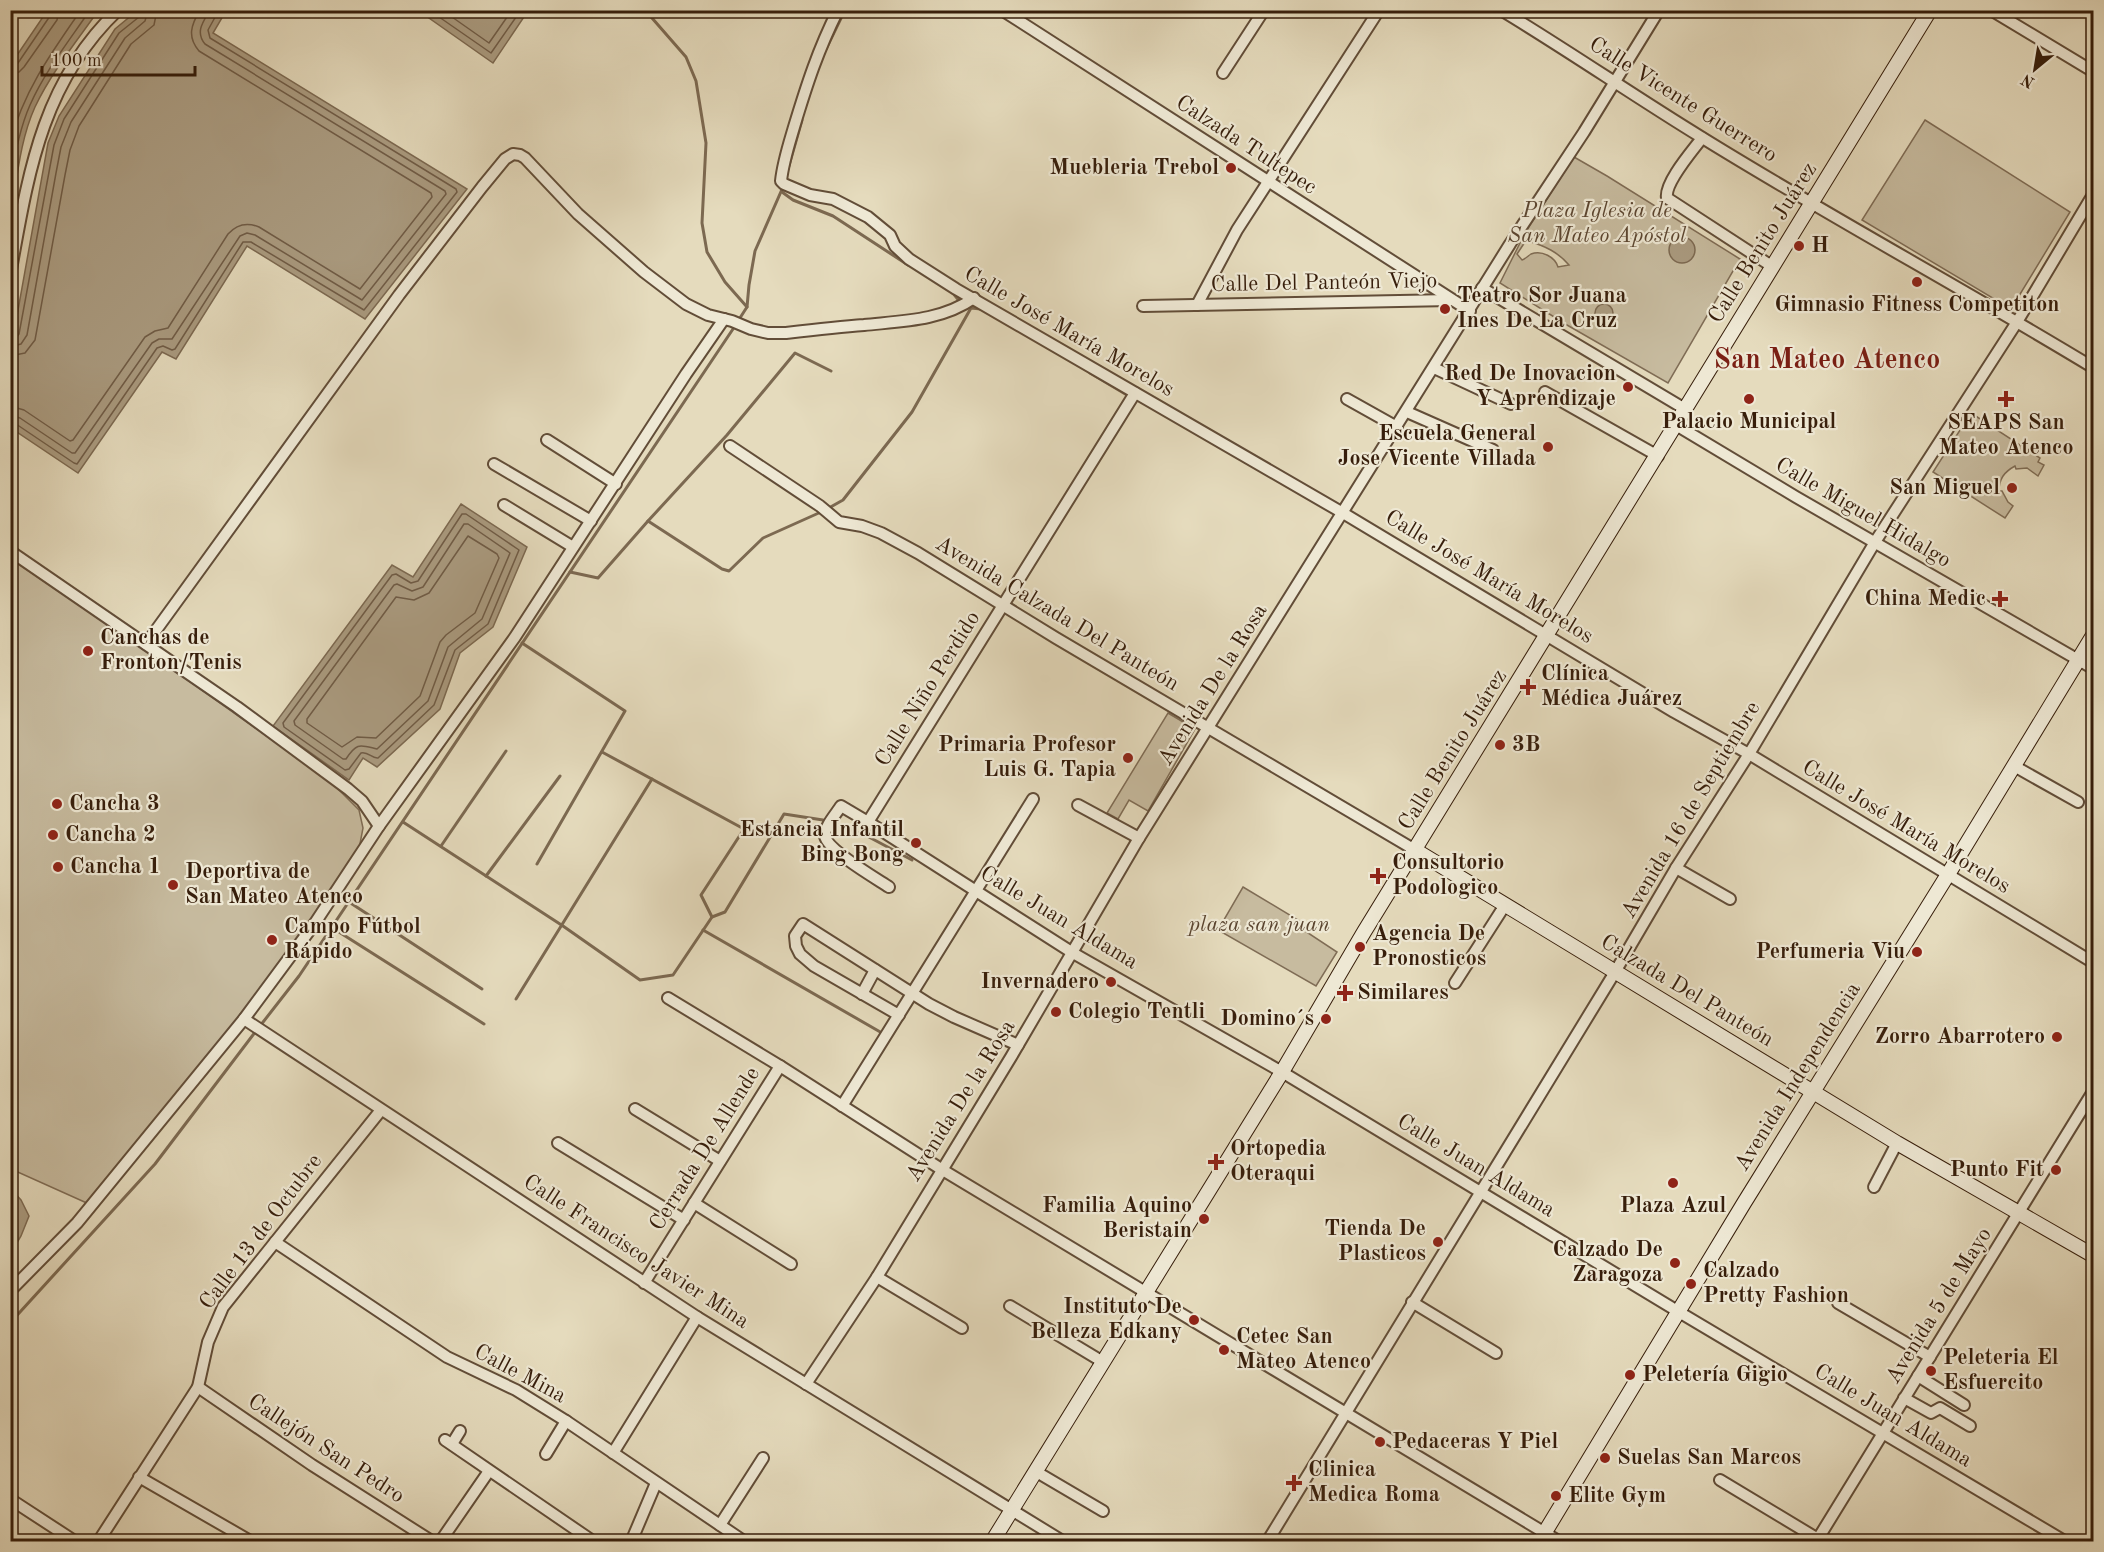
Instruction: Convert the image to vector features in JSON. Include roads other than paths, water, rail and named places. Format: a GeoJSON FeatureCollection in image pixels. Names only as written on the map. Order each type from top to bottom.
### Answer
{"type":"FeatureCollection","features":[{"type":"Feature","properties":{"kind":"main road","name":"Calle Benito Juárez"},"geometry":{"type":"LineString","coordinates":[[992,1542],[1282,1072],[1415,850],[1930,10]]}},
{"type":"Feature","properties":{"kind":"main road","name":"Avenida Independencia"},"geometry":{"type":"LineString","coordinates":[[1542,1537],[1744,1203],[1814,1093],[2094,634]]}},
{"type":"Feature","properties":{"kind":"main road","name":"Calzada Del Panteón"},"geometry":{"type":"LineString","coordinates":[[1415,850],[1897,1143],[2094,1256]]}},
{"type":"Feature","properties":{"kind":"street"},"geometry":{"type":"LineString","coordinates":[[10,275],[40,134],[53,101],[92,38],[118,10]]}},
{"type":"Feature","properties":{"kind":"street","name":"Calle José María Morelos"},"geometry":{"type":"LineString","coordinates":[[838,10],[814,60],[788,148],[781,181],[799,192],[833,199],[868,217],[890,235],[895,246],[909,259],[1343,513],[1674,712],[1749,754],[2094,963]]}},
{"type":"Feature","properties":{"kind":"street","name":"Calzada Tultepec"},"geometry":{"type":"LineString","coordinates":[[1002,10],[1470,311]]}},
{"type":"Feature","properties":{"kind":"street"},"geometry":{"type":"LineString","coordinates":[[1222,73],[1264,10]]}},
{"type":"Feature","properties":{"kind":"street"},"geometry":{"type":"LineString","coordinates":[[1197,305],[1237,230],[1379,10]]}},
{"type":"Feature","properties":{"kind":"street","name":"Calle Vicente Guerrero"},"geometry":{"type":"LineString","coordinates":[[1501,10],[1702,138],[2094,368]]}},
{"type":"Feature","properties":{"kind":"street","name":"Avenida De la Rosa"},"geometry":{"type":"LineString","coordinates":[[806,1384],[877,1277],[1073,953],[1139,838],[1470,311],[1482,288],[1659,10]]}},
{"type":"Feature","properties":{"kind":"street"},"geometry":{"type":"LineString","coordinates":[[1991,10],[2094,72]]}},
{"type":"Feature","properties":{"kind":"street"},"geometry":{"type":"LineString","coordinates":[[1702,138],[1667,189],[1667,198],[1773,267]]}},
{"type":"Feature","properties":{"kind":"street"},"geometry":{"type":"LineString","coordinates":[[147,644],[406,286],[482,187],[510,155],[515,154],[525,158],[578,214],[678,298],[697,310],[751,329],[768,333],[786,333],[904,321],[940,315],[974,298]]}},
{"type":"Feature","properties":{"kind":"street","name":"Avenida 16 de Septiembre"},"geometry":{"type":"LineString","coordinates":[[1267,1542],[1615,972],[1676,868],[1749,754],[1875,542],[2017,322],[2094,193]]}},
{"type":"Feature","properties":{"kind":"street"},"geometry":{"type":"LineString","coordinates":[[1482,288],[1686,409]]}},
{"type":"Feature","properties":{"kind":"street","name":"Calle Del Panteón Viejo"},"geometry":{"type":"LineString","coordinates":[[1143,306],[1451,300]]}},
{"type":"Feature","properties":{"kind":"street"},"geometry":{"type":"LineString","coordinates":[[10,1291],[78,1223],[248,1022],[379,826],[515,637],[679,384],[728,320]]}},
{"type":"Feature","properties":{"kind":"street"},"geometry":{"type":"LineString","coordinates":[[1434,368],[1511,404]]}},
{"type":"Feature","properties":{"kind":"street"},"geometry":{"type":"LineString","coordinates":[[1545,392],[1658,456]]}},
{"type":"Feature","properties":{"kind":"street","name":"Calle Niño Perdido"},"geometry":{"type":"LineString","coordinates":[[868,822],[1135,393]]}},
{"type":"Feature","properties":{"kind":"street"},"geometry":{"type":"LineString","coordinates":[[1347,399],[1397,427]]}},
{"type":"Feature","properties":{"kind":"street"},"geometry":{"type":"LineString","coordinates":[[1407,412],[1493,450]]}},
{"type":"Feature","properties":{"kind":"street","name":"Calle Miguel Hidalgo"},"geometry":{"type":"LineString","coordinates":[[1676,425],[2094,669]]}},
{"type":"Feature","properties":{"kind":"street"},"geometry":{"type":"LineString","coordinates":[[547,440],[616,484]]}},
{"type":"Feature","properties":{"kind":"street","name":"Avenida Calzada Del Panteón"},"geometry":{"type":"LineString","coordinates":[[730,446],[820,506],[832,518],[844,524],[861,526],[881,533],[899,543],[1415,850]]}},
{"type":"Feature","properties":{"kind":"street"},"geometry":{"type":"LineString","coordinates":[[494,464],[591,521]]}},
{"type":"Feature","properties":{"kind":"street"},"geometry":{"type":"LineString","coordinates":[[504,505],[573,547]]}},
{"type":"Feature","properties":{"kind":"street"},"geometry":{"type":"LineString","coordinates":[[10,551],[237,707],[348,789],[362,801],[379,826]]}},
{"type":"Feature","properties":{"kind":"street"},"geometry":{"type":"LineString","coordinates":[[2014,766],[2078,802]]}},
{"type":"Feature","properties":{"kind":"street"},"geometry":{"type":"LineString","coordinates":[[842,1106],[1032,798]]}},
{"type":"Feature","properties":{"kind":"street"},"geometry":{"type":"LineString","coordinates":[[1078,805],[1139,838]]}},
{"type":"Feature","properties":{"kind":"street","name":"Calle Juan Aldama"},"geometry":{"type":"LineString","coordinates":[[889,887],[837,851],[827,841],[826,829],[841,806],[1073,953],[1282,1072],[2066,1542]]}},
{"type":"Feature","properties":{"kind":"street"},"geometry":{"type":"LineString","coordinates":[[1676,868],[1730,899]]}},
{"type":"Feature","properties":{"kind":"street"},"geometry":{"type":"LineString","coordinates":[[1455,983],[1505,905]]}},
{"type":"Feature","properties":{"kind":"street"},"geometry":{"type":"LineString","coordinates":[[899,1015],[814,966],[800,954],[795,936],[803,924],[954,1017],[1018,1045]]}},
{"type":"Feature","properties":{"kind":"street"},"geometry":{"type":"LineString","coordinates":[[862,994],[875,970]]}},
{"type":"Feature","properties":{"kind":"street"},"geometry":{"type":"LineString","coordinates":[[668,998],[780,1066],[941,1169],[1345,1413],[1542,1537],[1560,1542]]}},
{"type":"Feature","properties":{"kind":"street","name":"Calle Francisco Javier Mina"},"geometry":{"type":"LineString","coordinates":[[248,1022],[697,1317],[1064,1542]]}},
{"type":"Feature","properties":{"kind":"street","name":"Cerrada De Allende"},"geometry":{"type":"LineString","coordinates":[[644,1283],[780,1066]]}},
{"type":"Feature","properties":{"kind":"street","name":"Avenida 5 de Mayo"},"geometry":{"type":"LineString","coordinates":[[1817,1540],[2094,1090]]}},
{"type":"Feature","properties":{"kind":"street"},"geometry":{"type":"LineString","coordinates":[[635,1109],[720,1161]]}},
{"type":"Feature","properties":{"kind":"street","name":"Calle 13 de Octubre"},"geometry":{"type":"LineString","coordinates":[[98,1542],[198,1387],[208,1342],[224,1307],[381,1110]]}},
{"type":"Feature","properties":{"kind":"street"},"geometry":{"type":"LineString","coordinates":[[558,1143],[684,1220]]}},
{"type":"Feature","properties":{"kind":"street"},"geometry":{"type":"LineString","coordinates":[[1874,1187],[1897,1143]]}},
{"type":"Feature","properties":{"kind":"street"},"geometry":{"type":"LineString","coordinates":[[694,1203],[791,1264]]}},
{"type":"Feature","properties":{"kind":"street","name":"Calle Mina"},"geometry":{"type":"LineString","coordinates":[[275,1242],[447,1357],[516,1390],[566,1421],[745,1542]]}},
{"type":"Feature","properties":{"kind":"street"},"geometry":{"type":"LineString","coordinates":[[877,1277],[962,1328]]}},
{"type":"Feature","properties":{"kind":"street"},"geometry":{"type":"LineString","coordinates":[[1412,1302],[1496,1353]]}},
{"type":"Feature","properties":{"kind":"street"},"geometry":{"type":"LineString","coordinates":[[1838,1303],[1930,1357]]}},
{"type":"Feature","properties":{"kind":"street"},"geometry":{"type":"LineString","coordinates":[[1010,1306],[1102,1362]]}},
{"type":"Feature","properties":{"kind":"street"},"geometry":{"type":"LineString","coordinates":[[613,1453],[697,1317]]}},
{"type":"Feature","properties":{"kind":"street"},"geometry":{"type":"LineString","coordinates":[[1918,1376],[1964,1405]]}},
{"type":"Feature","properties":{"kind":"street","name":"Callejón San Pedro"},"geometry":{"type":"LineString","coordinates":[[198,1387],[312,1466],[426,1540]]}},
{"type":"Feature","properties":{"kind":"street"},"geometry":{"type":"LineString","coordinates":[[1904,1398],[1931,1413],[1940,1408],[1970,1426]]}},
{"type":"Feature","properties":{"kind":"street"},"geometry":{"type":"LineString","coordinates":[[546,1454],[566,1421]]}},
{"type":"Feature","properties":{"kind":"street"},"geometry":{"type":"LineString","coordinates":[[460,1431],[448,1442],[594,1542]]}},
{"type":"Feature","properties":{"kind":"street"},"geometry":{"type":"LineString","coordinates":[[720,1525],[763,1458]]}},
{"type":"Feature","properties":{"kind":"street"},"geometry":{"type":"LineString","coordinates":[[440,1542],[489,1471]]}},
{"type":"Feature","properties":{"kind":"street"},"geometry":{"type":"LineString","coordinates":[[1035,1471],[1102,1511]]}},
{"type":"Feature","properties":{"kind":"street"},"geometry":{"type":"LineString","coordinates":[[139,1478],[252,1542]]}},
{"type":"Feature","properties":{"kind":"street"},"geometry":{"type":"LineString","coordinates":[[1720,1480],[1817,1540]]}},
{"type":"Feature","properties":{"kind":"street"},"geometry":{"type":"LineString","coordinates":[[631,1542],[656,1483]]}},
{"type":"Feature","properties":{"kind":"street"},"geometry":{"type":"LineString","coordinates":[[10,1498],[75,1542]]}},
{"type":"Feature","properties":{"kind":"street"},"geometry":{"type":"LineString","coordinates":[[2091,1542],[2094,1538]]}},
{"type":"Feature","properties":{"kind":"water"},"geometry":{"type":"Polygon","coordinates":[[[138,10],[226,11],[213,33],[467,189],[365,319],[247,246],[176,359],[162,352],[78,473],[11,428],[11,349],[48,143],[59,116],[115,29],[138,10]]]}},
{"type":"Feature","properties":{"kind":"water"},"geometry":{"type":"Polygon","coordinates":[[[47,11],[98,11],[56,70],[35,107],[22,146],[11,214],[11,64],[47,11]]]}},
{"type":"Feature","properties":{"kind":"water"},"geometry":{"type":"Polygon","coordinates":[[[419,11],[528,11],[493,63],[419,11]]]}},
{"type":"Feature","properties":{"kind":"water"},"geometry":{"type":"Polygon","coordinates":[[[1682,237],[1691,241],[1695,250],[1691,259],[1682,263],[1673,259],[1669,250],[1673,241],[1682,237]]]}},
{"type":"Feature","properties":{"kind":"water"},"geometry":{"type":"Polygon","coordinates":[[[1604,304],[1610,307],[1613,313],[1610,319],[1604,322],[1598,319],[1595,313],[1598,307],[1604,304]]]}},
{"type":"Feature","properties":{"kind":"water"},"geometry":{"type":"Polygon","coordinates":[[[461,504],[527,547],[493,627],[460,653],[440,709],[377,767],[363,758],[349,780],[273,726],[392,565],[413,577],[461,504]]]}},
{"type":"Feature","properties":{"kind":"water"},"geometry":{"type":"Polygon","coordinates":[[[11,1189],[21,1200],[29,1216],[11,1253],[11,1189]]]}},
{"type":"Feature","properties":{"kind":"waterway"},"geometry":{"type":"LineString","coordinates":[[645,10],[686,57],[696,81],[706,143],[702,223],[707,252],[725,282],[747,307]]}},
{"type":"Feature","properties":{"kind":"waterway"},"geometry":{"type":"LineString","coordinates":[[826,49],[845,10]]}},
{"type":"Feature","properties":{"kind":"waterway"},"geometry":{"type":"LineString","coordinates":[[788,169],[802,120]]}},
{"type":"Feature","properties":{"kind":"waterway"},"geometry":{"type":"LineString","coordinates":[[738,321],[747,307],[755,251],[783,187]]}},
{"type":"Feature","properties":{"kind":"waterway"},"geometry":{"type":"LineString","coordinates":[[782,192],[793,200],[833,216],[908,265]]}},
{"type":"Feature","properties":{"kind":"waterway"},"geometry":{"type":"LineString","coordinates":[[952,292],[961,303]]}},
{"type":"Feature","properties":{"kind":"waterway"},"geometry":{"type":"LineString","coordinates":[[827,509],[843,500],[912,412],[971,308],[981,309]]}},
{"type":"Feature","properties":{"kind":"waterway"},"geometry":{"type":"LineString","coordinates":[[260,1026],[299,976],[735,326]]}},
{"type":"Feature","properties":{"kind":"waterway"},"geometry":{"type":"LineString","coordinates":[[648,521],[727,435],[795,353],[831,371]]}},
{"type":"Feature","properties":{"kind":"waterway"},"geometry":{"type":"LineString","coordinates":[[1090,373],[1127,395]]}},
{"type":"Feature","properties":{"kind":"waterway"},"geometry":{"type":"LineString","coordinates":[[570,572],[598,578],[648,521],[722,569],[729,571],[763,538],[821,512]]}},
{"type":"Feature","properties":{"kind":"waterway"},"geometry":{"type":"LineString","coordinates":[[522,643],[625,711],[537,864]]}},
{"type":"Feature","properties":{"kind":"waterway"},"geometry":{"type":"LineString","coordinates":[[441,846],[506,751]]}},
{"type":"Feature","properties":{"kind":"waterway"},"geometry":{"type":"LineString","coordinates":[[602,752],[744,829],[701,895],[712,917]]}},
{"type":"Feature","properties":{"kind":"waterway"},"geometry":{"type":"LineString","coordinates":[[486,876],[560,776]]}},
{"type":"Feature","properties":{"kind":"waterway"},"geometry":{"type":"LineString","coordinates":[[516,999],[652,779]]}},
{"type":"Feature","properties":{"kind":"waterway"},"geometry":{"type":"LineString","coordinates":[[403,822],[563,926],[640,980],[673,975],[712,917],[725,912],[784,814],[823,820]]}},
{"type":"Feature","properties":{"kind":"waterway"},"geometry":{"type":"LineString","coordinates":[[838,825],[867,836],[912,860]]}},
{"type":"Feature","properties":{"kind":"waterway"},"geometry":{"type":"LineString","coordinates":[[349,902],[482,989]]}},
{"type":"Feature","properties":{"kind":"waterway"},"geometry":{"type":"LineString","coordinates":[[331,927],[484,1024]]}},
{"type":"Feature","properties":{"kind":"waterway"},"geometry":{"type":"LineString","coordinates":[[703,930],[882,1033]]}},
{"type":"Feature","properties":{"kind":"waterway"},"geometry":{"type":"LineString","coordinates":[[10,1323],[155,1164],[256,1031]]}},
{"type":"Feature","properties":{"kind":"place","name":"Muebleria Trebol"},"geometry":{"type":"Point","coordinates":[1231,168]}},
{"type":"Feature","properties":{"kind":"place","name":"H"},"geometry":{"type":"Point","coordinates":[1799,246]}},
{"type":"Feature","properties":{"kind":"place","name":"Gimnasio Fitness Competiton"},"geometry":{"type":"Point","coordinates":[1917,282]}},
{"type":"Feature","properties":{"kind":"place","name":"Teatro Sor Juana Ines De La Cruz"},"geometry":{"type":"Point","coordinates":[1445,309]}},
{"type":"Feature","properties":{"kind":"place","name":"Red De Inovacion Y Aprendizaje"},"geometry":{"type":"Point","coordinates":[1628,387]}},
{"type":"Feature","properties":{"kind":"place","name":"Palacio Municipal"},"geometry":{"type":"Point","coordinates":[1749,399]}},
{"type":"Feature","properties":{"kind":"place","name":"SEAPS San Mateo Atenco"},"geometry":{"type":"Point","coordinates":[2006,399]}},
{"type":"Feature","properties":{"kind":"place","name":"Escuela General Jose Vicente Villada"},"geometry":{"type":"Point","coordinates":[1548,447]}},
{"type":"Feature","properties":{"kind":"place","name":"San Miguel"},"geometry":{"type":"Point","coordinates":[2012,488]}},
{"type":"Feature","properties":{"kind":"place","name":"China Medic"},"geometry":{"type":"Point","coordinates":[2000,599]}},
{"type":"Feature","properties":{"kind":"place","name":"Canchas de Fronton/Tenis"},"geometry":{"type":"Point","coordinates":[88,651]}},
{"type":"Feature","properties":{"kind":"place","name":"Clínica Médica Juárez"},"geometry":{"type":"Point","coordinates":[1528,687]}},
{"type":"Feature","properties":{"kind":"place","name":"3B"},"geometry":{"type":"Point","coordinates":[1500,745]}},
{"type":"Feature","properties":{"kind":"place","name":"Primaria Profesor Luis G. Tapia"},"geometry":{"type":"Point","coordinates":[1128,758]}},
{"type":"Feature","properties":{"kind":"place","name":"Cancha 3"},"geometry":{"type":"Point","coordinates":[57,804]}},
{"type":"Feature","properties":{"kind":"place","name":"Cancha 2"},"geometry":{"type":"Point","coordinates":[53,835]}},
{"type":"Feature","properties":{"kind":"place","name":"Estancia Infantil Bing Bong"},"geometry":{"type":"Point","coordinates":[916,843]}},
{"type":"Feature","properties":{"kind":"place","name":"Cancha 1"},"geometry":{"type":"Point","coordinates":[58,867]}},
{"type":"Feature","properties":{"kind":"place","name":"Consultorio Podologico"},"geometry":{"type":"Point","coordinates":[1378,876]}},
{"type":"Feature","properties":{"kind":"place","name":"Deportiva de San Mateo Atenco"},"geometry":{"type":"Point","coordinates":[173,885]}},
{"type":"Feature","properties":{"kind":"place","name":"Campo Fútbol Rápido"},"geometry":{"type":"Point","coordinates":[272,940]}},
{"type":"Feature","properties":{"kind":"place","name":"Agencia De Pronosticos"},"geometry":{"type":"Point","coordinates":[1360,947]}},
{"type":"Feature","properties":{"kind":"place","name":"Perfumeria Viu"},"geometry":{"type":"Point","coordinates":[1917,952]}},
{"type":"Feature","properties":{"kind":"place","name":"Invernadero"},"geometry":{"type":"Point","coordinates":[1111,982]}},
{"type":"Feature","properties":{"kind":"place","name":"Similares"},"geometry":{"type":"Point","coordinates":[1345,993]}},
{"type":"Feature","properties":{"kind":"place","name":"Colegio Tentli"},"geometry":{"type":"Point","coordinates":[1056,1012]}},
{"type":"Feature","properties":{"kind":"place","name":"Domino´s"},"geometry":{"type":"Point","coordinates":[1326,1019]}},
{"type":"Feature","properties":{"kind":"place","name":"Zorro Abarrotero"},"geometry":{"type":"Point","coordinates":[2057,1037]}},
{"type":"Feature","properties":{"kind":"place","name":"Ortopedia Oteraqui"},"geometry":{"type":"Point","coordinates":[1216,1162]}},
{"type":"Feature","properties":{"kind":"place","name":"Punto Fit"},"geometry":{"type":"Point","coordinates":[2056,1170]}},
{"type":"Feature","properties":{"kind":"place","name":"Plaza Azul"},"geometry":{"type":"Point","coordinates":[1673,1183]}},
{"type":"Feature","properties":{"kind":"place","name":"Familia Aquino Beristain"},"geometry":{"type":"Point","coordinates":[1204,1219]}},
{"type":"Feature","properties":{"kind":"place","name":"Tienda De Plasticos"},"geometry":{"type":"Point","coordinates":[1438,1242]}},
{"type":"Feature","properties":{"kind":"place","name":"Calzado De Zaragoza"},"geometry":{"type":"Point","coordinates":[1675,1263]}},
{"type":"Feature","properties":{"kind":"place","name":"Calzado Pretty Fashion"},"geometry":{"type":"Point","coordinates":[1691,1284]}},
{"type":"Feature","properties":{"kind":"place","name":"Instituto De Belleza Edkany"},"geometry":{"type":"Point","coordinates":[1194,1320]}},
{"type":"Feature","properties":{"kind":"place","name":"Cetec San Mateo Atenco"},"geometry":{"type":"Point","coordinates":[1224,1350]}},
{"type":"Feature","properties":{"kind":"place","name":"Peleteria El Esfuercito"},"geometry":{"type":"Point","coordinates":[1931,1371]}},
{"type":"Feature","properties":{"kind":"place","name":"Peletería Gigio"},"geometry":{"type":"Point","coordinates":[1630,1375]}},
{"type":"Feature","properties":{"kind":"place","name":"Pedaceras Y Piel"},"geometry":{"type":"Point","coordinates":[1380,1442]}},
{"type":"Feature","properties":{"kind":"place","name":"Suelas San Marcos"},"geometry":{"type":"Point","coordinates":[1605,1458]}},
{"type":"Feature","properties":{"kind":"place","name":"Clinica Medica Roma"},"geometry":{"type":"Point","coordinates":[1294,1483]}},
{"type":"Feature","properties":{"kind":"place","name":"Elite Gym"},"geometry":{"type":"Point","coordinates":[1556,1496]}},
{"type":"Feature","properties":{"kind":"district","name":"San Mateo Atenco"},"geometry":{"type":"Point","coordinates":[1827,361]}},
{"type":"Feature","properties":{"kind":"park label","name":"Plaza Iglesia de San Mateo Apóstol"},"geometry":{"type":"Point","coordinates":[1597,224]}},
{"type":"Feature","properties":{"kind":"park label","name":"plaza san juan"},"geometry":{"type":"Point","coordinates":[1259,925]}}]}
